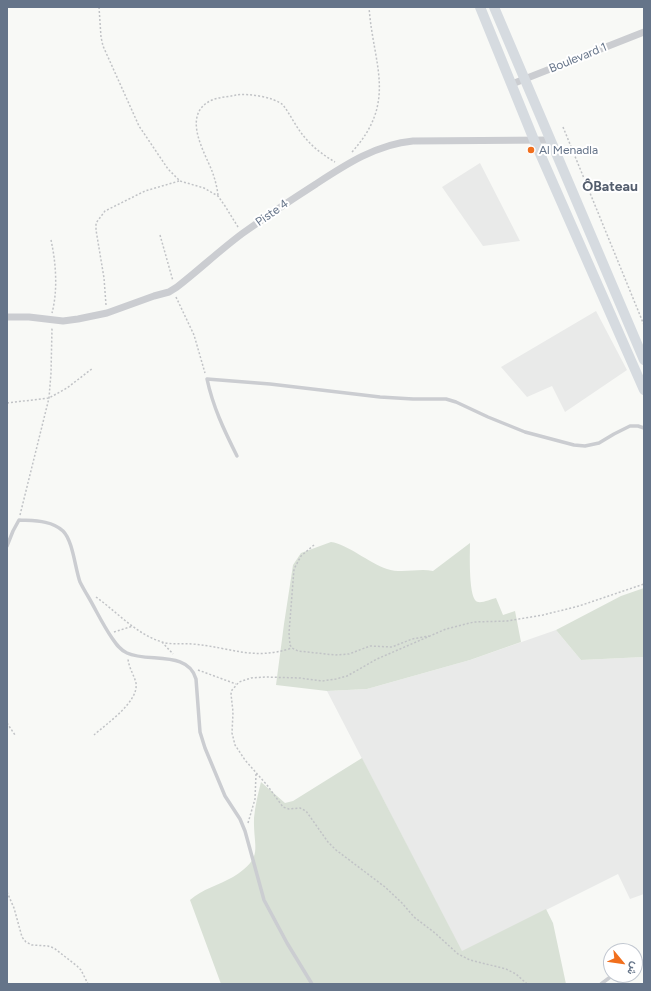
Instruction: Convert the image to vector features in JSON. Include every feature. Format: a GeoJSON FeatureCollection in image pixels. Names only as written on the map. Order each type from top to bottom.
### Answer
{"type":"FeatureCollection","features":[{"type":"Feature","properties":{"kind":"main road"},"geometry":{"type":"LineString","coordinates":[[480,7],[534,140],[644,390]]}},
{"type":"Feature","properties":{"kind":"main road"},"geometry":{"type":"LineString","coordinates":[[494,7],[644,360]]}},
{"type":"Feature","properties":{"kind":"street","name":"Boulevard 1"},"geometry":{"type":"LineString","coordinates":[[512,84],[644,32]]}},
{"type":"Feature","properties":{"kind":"street","name":"Piste 4"},"geometry":{"type":"LineString","coordinates":[[7,317],[29,317],[63,321],[107,313],[174,289],[242,234],[281,206],[355,160],[388,146],[401,142],[412,141],[550,140]]}},
{"type":"Feature","properties":{"kind":"lane"},"geometry":{"type":"LineString","coordinates":[[237,456],[215,411],[210,396],[207,379],[254,382],[392,398],[446,399],[525,432],[574,445],[592,445],[630,426],[644,428]]}},
{"type":"Feature","properties":{"kind":"lane"},"geometry":{"type":"LineString","coordinates":[[7,546],[19,520],[49,523],[57,527],[66,535],[75,560],[80,581],[98,616],[119,648],[127,654],[180,662],[190,667],[196,679],[200,732],[205,748],[225,796],[246,831],[264,900],[287,943],[312,984]]}},
{"type":"Feature","properties":{"kind":"path"},"geometry":{"type":"LineString","coordinates":[[98,7],[103,46],[134,115],[168,169],[180,181],[204,188],[218,196]]}},
{"type":"Feature","properties":{"kind":"path"},"geometry":{"type":"LineString","coordinates":[[351,154],[371,126],[379,101],[380,90],[378,65],[370,23],[369,7]]}},
{"type":"Feature","properties":{"kind":"path"},"geometry":{"type":"LineString","coordinates":[[242,234],[218,196],[215,180],[198,137],[196,124],[198,114],[208,102],[216,98],[247,94],[279,101],[308,141],[316,149],[335,162]]}},
{"type":"Feature","properties":{"kind":"path"},"geometry":{"type":"LineString","coordinates":[[563,127],[644,325]]}},
{"type":"Feature","properties":{"kind":"path"},"geometry":{"type":"LineString","coordinates":[[107,313],[104,278],[96,223],[105,211],[145,190],[180,181]]}},
{"type":"Feature","properties":{"kind":"path"},"geometry":{"type":"LineString","coordinates":[[160,235],[174,289],[194,335],[207,379]]}},
{"type":"Feature","properties":{"kind":"path"},"geometry":{"type":"LineString","coordinates":[[19,520],[49,398],[51,373],[51,320],[54,306],[55,285],[51,240]]}},
{"type":"Feature","properties":{"kind":"path"},"geometry":{"type":"LineString","coordinates":[[7,404],[49,398],[67,388],[93,368]]}},
{"type":"Feature","properties":{"kind":"path"},"geometry":{"type":"LineString","coordinates":[[292,648],[289,640],[289,619],[294,569],[302,556],[314,545]]}},
{"type":"Feature","properties":{"kind":"path"},"geometry":{"type":"LineString","coordinates":[[527,984],[516,974],[506,969],[470,960],[458,954],[435,933],[414,917],[385,887],[336,850],[328,842],[306,811],[300,808],[289,809],[283,807],[238,751],[232,733],[233,712],[231,694],[236,684],[245,679],[265,677],[322,680],[336,679],[347,676],[377,659],[446,629],[466,624],[508,621],[543,615],[579,606],[644,584]]}},
{"type":"Feature","properties":{"kind":"path"},"geometry":{"type":"LineString","coordinates":[[96,598],[133,626],[162,642],[180,662]]}},
{"type":"Feature","properties":{"kind":"path"},"geometry":{"type":"LineString","coordinates":[[109,634],[133,626]]}},
{"type":"Feature","properties":{"kind":"path"},"geometry":{"type":"LineString","coordinates":[[162,642],[192,644],[247,654],[271,654],[292,648],[298,651],[335,655],[349,654],[370,646],[392,647],[419,637],[430,636]]}},
{"type":"Feature","properties":{"kind":"path"},"geometry":{"type":"LineString","coordinates":[[94,735],[123,709],[136,690],[136,684],[127,654]]}},
{"type":"Feature","properties":{"kind":"path"},"geometry":{"type":"LineString","coordinates":[[190,667],[236,684]]}},
{"type":"Feature","properties":{"kind":"path"},"geometry":{"type":"LineString","coordinates":[[7,723],[15,735]]}},
{"type":"Feature","properties":{"kind":"path"},"geometry":{"type":"LineString","coordinates":[[246,831],[255,799],[256,774]]}},
{"type":"Feature","properties":{"kind":"path"},"geometry":{"type":"LineString","coordinates":[[7,892],[22,937],[26,942],[32,945],[54,948],[81,970],[88,984]]}},
{"type":"Feature","properties":{"kind":"shaded area"},"geometry":{"type":"Polygon","coordinates":[[[480,163],[520,241],[483,246],[442,187],[480,163]]]}},
{"type":"Feature","properties":{"kind":"shaded area"},"geometry":{"type":"Polygon","coordinates":[[[596,311],[627,370],[565,412],[552,386],[527,397],[501,367],[596,311]]]}},
{"type":"Feature","properties":{"kind":"shaded area"},"geometry":{"type":"Polygon","coordinates":[[[331,542],[344,546],[380,566],[398,571],[433,571],[470,543],[471,585],[475,600],[480,602],[496,598],[503,615],[515,611],[521,642],[470,660],[367,689],[327,691],[276,685],[293,565],[301,553],[331,542]]]}},
{"type":"Feature","properties":{"kind":"shaded area"},"geometry":{"type":"Polygon","coordinates":[[[644,588],[644,657],[581,660],[556,630],[621,596],[644,588]]]}},
{"type":"Feature","properties":{"kind":"shaded area"},"geometry":{"type":"Polygon","coordinates":[[[556,630],[581,660],[644,657],[644,894],[630,899],[618,874],[462,952],[327,691],[367,689],[470,660],[556,630]]]}},
{"type":"Feature","properties":{"kind":"shaded area"},"geometry":{"type":"Polygon","coordinates":[[[362,758],[462,951],[546,909],[553,923],[566,984],[221,984],[190,900],[205,890],[233,877],[250,864],[255,852],[254,818],[261,782],[285,803],[293,801],[362,758]]]}},
{"type":"Feature","properties":{"kind":"place","name":"Al Menadla"},"geometry":{"type":"Point","coordinates":[531,150]}},
{"type":"Feature","properties":{"kind":"district","name":"ÔBateau"},"geometry":{"type":"Point","coordinates":[610,187]}}]}
